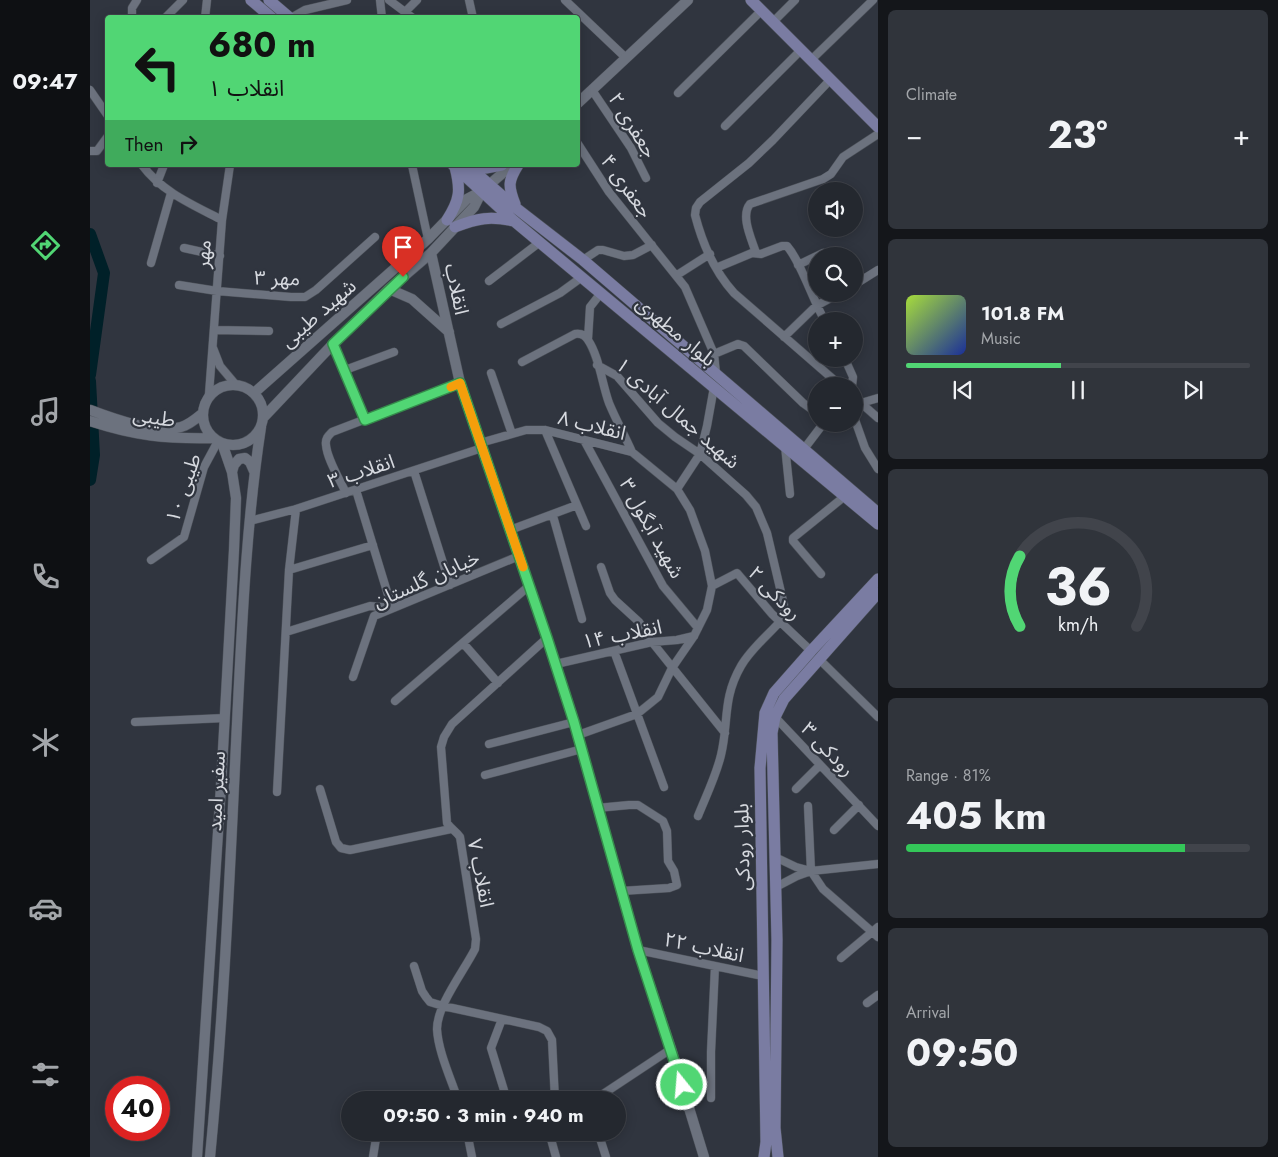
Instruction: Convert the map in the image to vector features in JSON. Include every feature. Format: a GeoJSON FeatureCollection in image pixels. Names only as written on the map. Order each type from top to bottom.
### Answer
{"type":"FeatureCollection","features":[{"type":"Feature","properties":{"kind":"main road"},"geometry":{"type":"LineString","coordinates":[[251,0],[268,15]]}},
{"type":"Feature","properties":{"kind":"main road"},"geometry":{"type":"LineString","coordinates":[[269,0],[286,15]]}},
{"type":"Feature","properties":{"kind":"main road"},"geometry":{"type":"LineString","coordinates":[[751,0],[878,127]]}},
{"type":"Feature","properties":{"kind":"main road"},"geometry":{"type":"LineString","coordinates":[[454,167],[460,184],[451,224],[485,217],[518,216],[509,183],[517,167]]}},
{"type":"Feature","properties":{"kind":"main road","name":"بلوار مطهری"},"geometry":{"type":"LineString","coordinates":[[455,167],[486,188],[518,216],[583,260],[878,513]]}},
{"type":"Feature","properties":{"kind":"main road","name":"بلوار مطهری"},"geometry":{"type":"LineString","coordinates":[[469,167],[486,188]]}},
{"type":"Feature","properties":{"kind":"main road","name":"بلوار مطهری"},"geometry":{"type":"LineString","coordinates":[[518,216],[540,242],[878,524]]}},
{"type":"Feature","properties":{"kind":"main road","name":"بلوار رودکی"},"geometry":{"type":"LineString","coordinates":[[764,1157],[766,1142],[760,768],[765,713],[774,693],[878,579]]}},
{"type":"Feature","properties":{"kind":"main road","name":"بلوار رودکی"},"geometry":{"type":"LineString","coordinates":[[778,1157],[775,1128],[776,886],[772,733],[775,717],[784,699],[878,594]]}},
{"type":"Feature","properties":{"kind":"street"},"geometry":{"type":"LineString","coordinates":[[132,15],[132,8],[137,0]]}},
{"type":"Feature","properties":{"kind":"street"},"geometry":{"type":"LineString","coordinates":[[168,15],[183,0]]}},
{"type":"Feature","properties":{"kind":"street"},"geometry":{"type":"LineString","coordinates":[[205,15],[207,0]]}},
{"type":"Feature","properties":{"kind":"street"},"geometry":{"type":"LineString","coordinates":[[296,15],[305,10],[347,0]]}},
{"type":"Feature","properties":{"kind":"street"},"geometry":{"type":"LineString","coordinates":[[380,0],[382,15]]}},
{"type":"Feature","properties":{"kind":"street"},"geometry":{"type":"LineString","coordinates":[[389,0],[410,15]]}},
{"type":"Feature","properties":{"kind":"street"},"geometry":{"type":"LineString","coordinates":[[406,11],[417,0]]}},
{"type":"Feature","properties":{"kind":"street"},"geometry":{"type":"LineString","coordinates":[[469,0],[472,15]]}},
{"type":"Feature","properties":{"kind":"street"},"geometry":{"type":"LineString","coordinates":[[565,0],[626,58]]}},
{"type":"Feature","properties":{"kind":"street"},"geometry":{"type":"LineString","coordinates":[[580,101],[688,0]]}},
{"type":"Feature","properties":{"kind":"street"},"geometry":{"type":"LineString","coordinates":[[773,22],[795,0]]}},
{"type":"Feature","properties":{"kind":"street"},"geometry":{"type":"LineString","coordinates":[[811,60],[873,0]]}},
{"type":"Feature","properties":{"kind":"street"},"geometry":{"type":"LineString","coordinates":[[678,93],[762,10]]}},
{"type":"Feature","properties":{"kind":"street"},"geometry":{"type":"LineString","coordinates":[[725,126],[801,50]]}},
{"type":"Feature","properties":{"kind":"street"},"geometry":{"type":"LineString","coordinates":[[831,79],[773,140],[700,202],[696,208],[695,215],[716,268],[725,283],[831,377]]}},
{"type":"Feature","properties":{"kind":"street"},"geometry":{"type":"LineString","coordinates":[[90,90],[105,112]]}},
{"type":"Feature","properties":{"kind":"street","name":"جعفری ۲"},"geometry":{"type":"LineString","coordinates":[[592,90],[631,148],[646,178]]}},
{"type":"Feature","properties":{"kind":"street"},"geometry":{"type":"LineString","coordinates":[[756,253],[746,218],[746,211],[750,204],[823,179],[831,174],[843,157],[878,134]]}},
{"type":"Feature","properties":{"kind":"street"},"geometry":{"type":"LineString","coordinates":[[90,151],[97,151],[105,140]]}},
{"type":"Feature","properties":{"kind":"street","name":"جعفری ۴"},"geometry":{"type":"LineString","coordinates":[[580,147],[609,192],[684,287],[714,354],[716,373]]}},
{"type":"Feature","properties":{"kind":"street"},"geometry":{"type":"LineString","coordinates":[[144,167],[157,183],[171,193],[222,220]]}},
{"type":"Feature","properties":{"kind":"street"},"geometry":{"type":"LineString","coordinates":[[157,183],[163,167]]}},
{"type":"Feature","properties":{"kind":"street","name":"مهر"},"geometry":{"type":"LineString","coordinates":[[205,408],[210,394],[222,220],[230,167]]}},
{"type":"Feature","properties":{"kind":"street"},"geometry":{"type":"LineString","coordinates":[[412,167],[428,239]]}},
{"type":"Feature","properties":{"kind":"street","name":"شهید طیبی"},"geometry":{"type":"LineString","coordinates":[[262,422],[298,379],[390,289],[431,252],[467,200],[486,188],[510,167]]}},
{"type":"Feature","properties":{"kind":"street"},"geometry":{"type":"LineString","coordinates":[[151,263],[171,193]]}},
{"type":"Feature","properties":{"kind":"street","name":"شهید طیبی"},"geometry":{"type":"LineString","coordinates":[[254,393],[428,239],[451,224]]}},
{"type":"Feature","properties":{"kind":"street","name":"مهر ۳"},"geometry":{"type":"LineString","coordinates":[[179,284],[217,291],[290,298],[306,297],[375,237]]}},
{"type":"Feature","properties":{"kind":"street"},"geometry":{"type":"LineString","coordinates":[[489,281],[540,242]]}},
{"type":"Feature","properties":{"kind":"street"},"geometry":{"type":"LineString","coordinates":[[583,260],[598,250],[624,256],[634,255],[652,245]]}},
{"type":"Feature","properties":{"kind":"street"},"geometry":{"type":"LineString","coordinates":[[716,268],[752,252],[766,253],[784,246],[789,248],[820,312]]}},
{"type":"Feature","properties":{"kind":"street"},"geometry":{"type":"LineString","coordinates":[[184,248],[220,256]]}},
{"type":"Feature","properties":{"kind":"street","name":"انقلاب"},"geometry":{"type":"LineString","coordinates":[[431,252],[460,383],[556,664],[578,735],[638,950],[704,1157]]}},
{"type":"Feature","properties":{"kind":"street"},"geometry":{"type":"LineString","coordinates":[[677,276],[710,254]]}},
{"type":"Feature","properties":{"kind":"street"},"geometry":{"type":"LineString","coordinates":[[798,266],[808,261]]}},
{"type":"Feature","properties":{"kind":"street"},"geometry":{"type":"LineString","coordinates":[[863,279],[878,270]]}},
{"type":"Feature","properties":{"kind":"street"},"geometry":{"type":"LineString","coordinates":[[501,324],[560,293],[582,277]]}},
{"type":"Feature","properties":{"kind":"street","name":"انقلاب"},"geometry":{"type":"LineString","coordinates":[[390,289],[412,299],[449,332]]}},
{"type":"Feature","properties":{"kind":"street"},"geometry":{"type":"LineString","coordinates":[[601,293],[590,307],[588,339],[609,402],[632,452]]}},
{"type":"Feature","properties":{"kind":"street"},"geometry":{"type":"LineString","coordinates":[[784,337],[816,306],[823,302]]}},
{"type":"Feature","properties":{"kind":"street"},"geometry":{"type":"LineString","coordinates":[[214,330],[269,331]]}},
{"type":"Feature","properties":{"kind":"street"},"geometry":{"type":"LineString","coordinates":[[522,362],[575,334],[579,333],[588,339]]}},
{"type":"Feature","properties":{"kind":"street"},"geometry":{"type":"LineString","coordinates":[[333,344],[365,420]]}},
{"type":"Feature","properties":{"kind":"street"},"geometry":{"type":"LineString","coordinates":[[714,354],[738,344],[744,346],[808,406]]}},
{"type":"Feature","properties":{"kind":"street"},"geometry":{"type":"LineString","coordinates":[[212,346],[220,366],[236,385]]}},
{"type":"Feature","properties":{"kind":"street"},"geometry":{"type":"LineString","coordinates":[[345,370],[394,352]]}},
{"type":"Feature","properties":{"kind":"street","name":"شهید جمال آبادی ۱"},"geometry":{"type":"LineString","coordinates":[[598,365],[617,376],[658,423],[674,437],[700,454],[746,495],[756,507],[762,519],[784,605],[784,617],[779,623]]}},
{"type":"Feature","properties":{"kind":"street"},"geometry":{"type":"LineString","coordinates":[[283,367],[287,378],[292,380],[298,379]]}},
{"type":"Feature","properties":{"kind":"street"},"geometry":{"type":"LineString","coordinates":[[491,373],[512,434]]}},
{"type":"Feature","properties":{"kind":"street"},"geometry":{"type":"LineString","coordinates":[[346,493],[328,453],[326,440],[332,432],[460,383]]}},
{"type":"Feature","properties":{"kind":"street"},"geometry":{"type":"LineString","coordinates":[[236,385],[254,393],[260,400],[263,409],[262,422],[256,435],[240,445],[231,445],[218,441],[208,431],[204,422],[205,408],[211,396],[226,386],[236,385]]}},
{"type":"Feature","properties":{"kind":"street"},"geometry":{"type":"LineString","coordinates":[[677,489],[700,454],[714,387]]}},
{"type":"Feature","properties":{"kind":"street"},"geometry":{"type":"LineString","coordinates":[[863,402],[878,398]]}},
{"type":"Feature","properties":{"kind":"street"},"geometry":{"type":"LineString","coordinates":[[863,405],[878,418]]}},
{"type":"Feature","properties":{"kind":"street","name":"طیبی"},"geometry":{"type":"LineString","coordinates":[[90,421],[103,420],[169,429],[182,427],[205,408]]}},
{"type":"Feature","properties":{"kind":"street","name":"طیبی"},"geometry":{"type":"LineString","coordinates":[[90,410],[103,420],[134,434],[160,438],[218,441]]}},
{"type":"Feature","properties":{"kind":"street","name":"سفیر امید"},"geometry":{"type":"LineString","coordinates":[[210,1157],[216,1086],[241,639],[254,471],[262,422]]}},
{"type":"Feature","properties":{"kind":"street","name":"انقلاب ۸"},"geometry":{"type":"LineString","coordinates":[[481,446],[526,430],[545,430],[632,452],[677,489],[690,510],[705,551],[712,586],[707,610],[696,632],[672,668],[658,697],[637,714],[578,735]]}},
{"type":"Feature","properties":{"kind":"street"},"geometry":{"type":"LineString","coordinates":[[545,430],[586,526]]}},
{"type":"Feature","properties":{"kind":"street"},"geometry":{"type":"LineString","coordinates":[[804,449],[817,432]]}},
{"type":"Feature","properties":{"kind":"street"},"geometry":{"type":"LineString","coordinates":[[859,432],[865,448],[878,470]]}},
{"type":"Feature","properties":{"kind":"street","name":"شهید آبگول ۳"},"geometry":{"type":"LineString","coordinates":[[584,440],[663,586],[696,632]]}},
{"type":"Feature","properties":{"kind":"street","name":"سفیر امید"},"geometry":{"type":"LineString","coordinates":[[197,1157],[225,718],[236,498],[232,472],[218,441]]}},
{"type":"Feature","properties":{"kind":"street","name":"طیبی ۱۰"},"geometry":{"type":"LineString","coordinates":[[151,560],[184,537],[204,467],[218,441]]}},
{"type":"Feature","properties":{"kind":"street","name":"انقلاب ۳"},"geometry":{"type":"LineString","coordinates":[[250,521],[356,490],[481,446]]}},
{"type":"Feature","properties":{"kind":"street"},"geometry":{"type":"LineString","coordinates":[[785,446],[790,494]]}},
{"type":"Feature","properties":{"kind":"street"},"geometry":{"type":"LineString","coordinates":[[232,472],[239,458],[245,458],[250,462],[254,471]]}},
{"type":"Feature","properties":{"kind":"street"},"geometry":{"type":"LineString","coordinates":[[414,470],[450,585]]}},
{"type":"Feature","properties":{"kind":"street"},"geometry":{"type":"LineString","coordinates":[[286,632],[370,606],[392,608],[356,490]]}},
{"type":"Feature","properties":{"kind":"street"},"geometry":{"type":"LineString","coordinates":[[821,574],[794,542],[793,538],[844,496]]}},
{"type":"Feature","properties":{"kind":"street"},"geometry":{"type":"LineString","coordinates":[[510,530],[553,516],[577,505]]}},
{"type":"Feature","properties":{"kind":"street"},"geometry":{"type":"LineString","coordinates":[[277,792],[289,570],[296,509]]}},
{"type":"Feature","properties":{"kind":"street"},"geometry":{"type":"LineString","coordinates":[[553,516],[582,619]]}},
{"type":"Feature","properties":{"kind":"street"},"geometry":{"type":"LineString","coordinates":[[289,570],[373,545]]}},
{"type":"Feature","properties":{"kind":"street","name":"خیابان گلستان"},"geometry":{"type":"LineString","coordinates":[[353,677],[374,616],[519,556]]}},
{"type":"Feature","properties":{"kind":"street"},"geometry":{"type":"LineString","coordinates":[[601,567],[610,593],[638,622],[672,668],[725,733]]}},
{"type":"Feature","properties":{"kind":"street","name":"رودکی ۲"},"geometry":{"type":"LineString","coordinates":[[712,586],[737,573],[779,623],[811,651]]}},
{"type":"Feature","properties":{"kind":"street"},"geometry":{"type":"LineString","coordinates":[[395,701],[529,586]]}},
{"type":"Feature","properties":{"kind":"street"},"geometry":{"type":"LineString","coordinates":[[698,816],[718,768],[725,733],[729,692],[741,666],[764,637],[779,623]]}},
{"type":"Feature","properties":{"kind":"street","name":"انقلاب ۱۴"},"geometry":{"type":"LineString","coordinates":[[556,664],[652,642],[663,642],[696,632]]}},
{"type":"Feature","properties":{"kind":"street","name":"انقلاب ۷"},"geometry":{"type":"LineString","coordinates":[[455,1091],[437,1028],[443,1006],[475,949],[476,939],[460,837],[451,829],[448,823],[441,747],[444,737],[452,724],[547,638]]}},
{"type":"Feature","properties":{"kind":"street"},"geometry":{"type":"LineString","coordinates":[[463,643],[498,683]]}},
{"type":"Feature","properties":{"kind":"street"},"geometry":{"type":"LineString","coordinates":[[614,651],[664,787]]}},
{"type":"Feature","properties":{"kind":"street"},"geometry":{"type":"LineString","coordinates":[[820,660],[878,717]]}},
{"type":"Feature","properties":{"kind":"street","name":"رودکی ۳"},"geometry":{"type":"LineString","coordinates":[[775,717],[878,826]]}},
{"type":"Feature","properties":{"kind":"street"},"geometry":{"type":"LineString","coordinates":[[135,722],[225,718]]}},
{"type":"Feature","properties":{"kind":"street"},"geometry":{"type":"LineString","coordinates":[[489,744],[574,722]]}},
{"type":"Feature","properties":{"kind":"street"},"geometry":{"type":"LineString","coordinates":[[485,775],[582,749]]}},
{"type":"Feature","properties":{"kind":"street"},"geometry":{"type":"LineString","coordinates":[[796,789],[820,765]]}},
{"type":"Feature","properties":{"kind":"street"},"geometry":{"type":"LineString","coordinates":[[320,789],[336,842],[341,848],[350,850],[451,829]]}},
{"type":"Feature","properties":{"kind":"street"},"geometry":{"type":"LineString","coordinates":[[834,830],[859,805]]}},
{"type":"Feature","properties":{"kind":"street"},"geometry":{"type":"LineString","coordinates":[[597,808],[638,806],[662,821],[667,831],[668,861],[674,871],[677,885],[669,888],[621,892]]}},
{"type":"Feature","properties":{"kind":"street"},"geometry":{"type":"LineString","coordinates":[[808,806],[811,871],[823,889],[876,932],[841,958]]}},
{"type":"Feature","properties":{"kind":"street"},"geometry":{"type":"LineString","coordinates":[[775,857],[796,867],[811,871]]}},
{"type":"Feature","properties":{"kind":"street"},"geometry":{"type":"LineString","coordinates":[[776,886],[811,871],[878,864]]}},
{"type":"Feature","properties":{"kind":"street","name":"انقلاب ۲۲"},"geometry":{"type":"LineString","coordinates":[[638,950],[763,976]]}},
{"type":"Feature","properties":{"kind":"street"},"geometry":{"type":"LineString","coordinates":[[414,966],[422,991],[430,1002],[539,1027],[547,1031],[552,1040],[555,1091]]}},
{"type":"Feature","properties":{"kind":"street"},"geometry":{"type":"LineString","coordinates":[[711,1098],[715,966]]}},
{"type":"Feature","properties":{"kind":"street"},"geometry":{"type":"LineString","coordinates":[[868,1003],[878,995]]}},
{"type":"Feature","properties":{"kind":"street"},"geometry":{"type":"LineString","coordinates":[[502,1019],[490,1048],[504,1091]]}},
{"type":"Feature","properties":{"kind":"street"},"geometry":{"type":"LineString","coordinates":[[608,1091],[671,1049]]}},
{"type":"Feature","properties":{"kind":"street"},"geometry":{"type":"LineString","coordinates":[[373,1157],[376,1141]]}},
{"type":"Feature","properties":{"kind":"street"},"geometry":{"type":"LineString","coordinates":[[469,1141],[472,1157]]}},
{"type":"Feature","properties":{"kind":"street"},"geometry":{"type":"LineString","coordinates":[[552,1141],[556,1157]]}},
{"type":"Feature","properties":{"kind":"street"},"geometry":{"type":"LineString","coordinates":[[601,1141],[606,1157]]}},
{"type":"Feature","properties":{"kind":"waterway"},"geometry":{"type":"LineString","coordinates":[[90,234],[104,273],[90,375]]}},
{"type":"Feature","properties":{"kind":"waterway"},"geometry":{"type":"LineString","coordinates":[[90,381],[94,455],[90,480]]}},
{"type":"Feature","properties":{"kind":"slow traffic"},"geometry":{"type":"LineString","coordinates":[[451,387],[460,383],[523,567]]}},
{"type":"Feature","properties":{"kind":"route"},"geometry":{"type":"LineString","coordinates":[[403,277],[333,344],[365,420],[460,383],[574,722],[638,950],[682,1085]]}}]}
